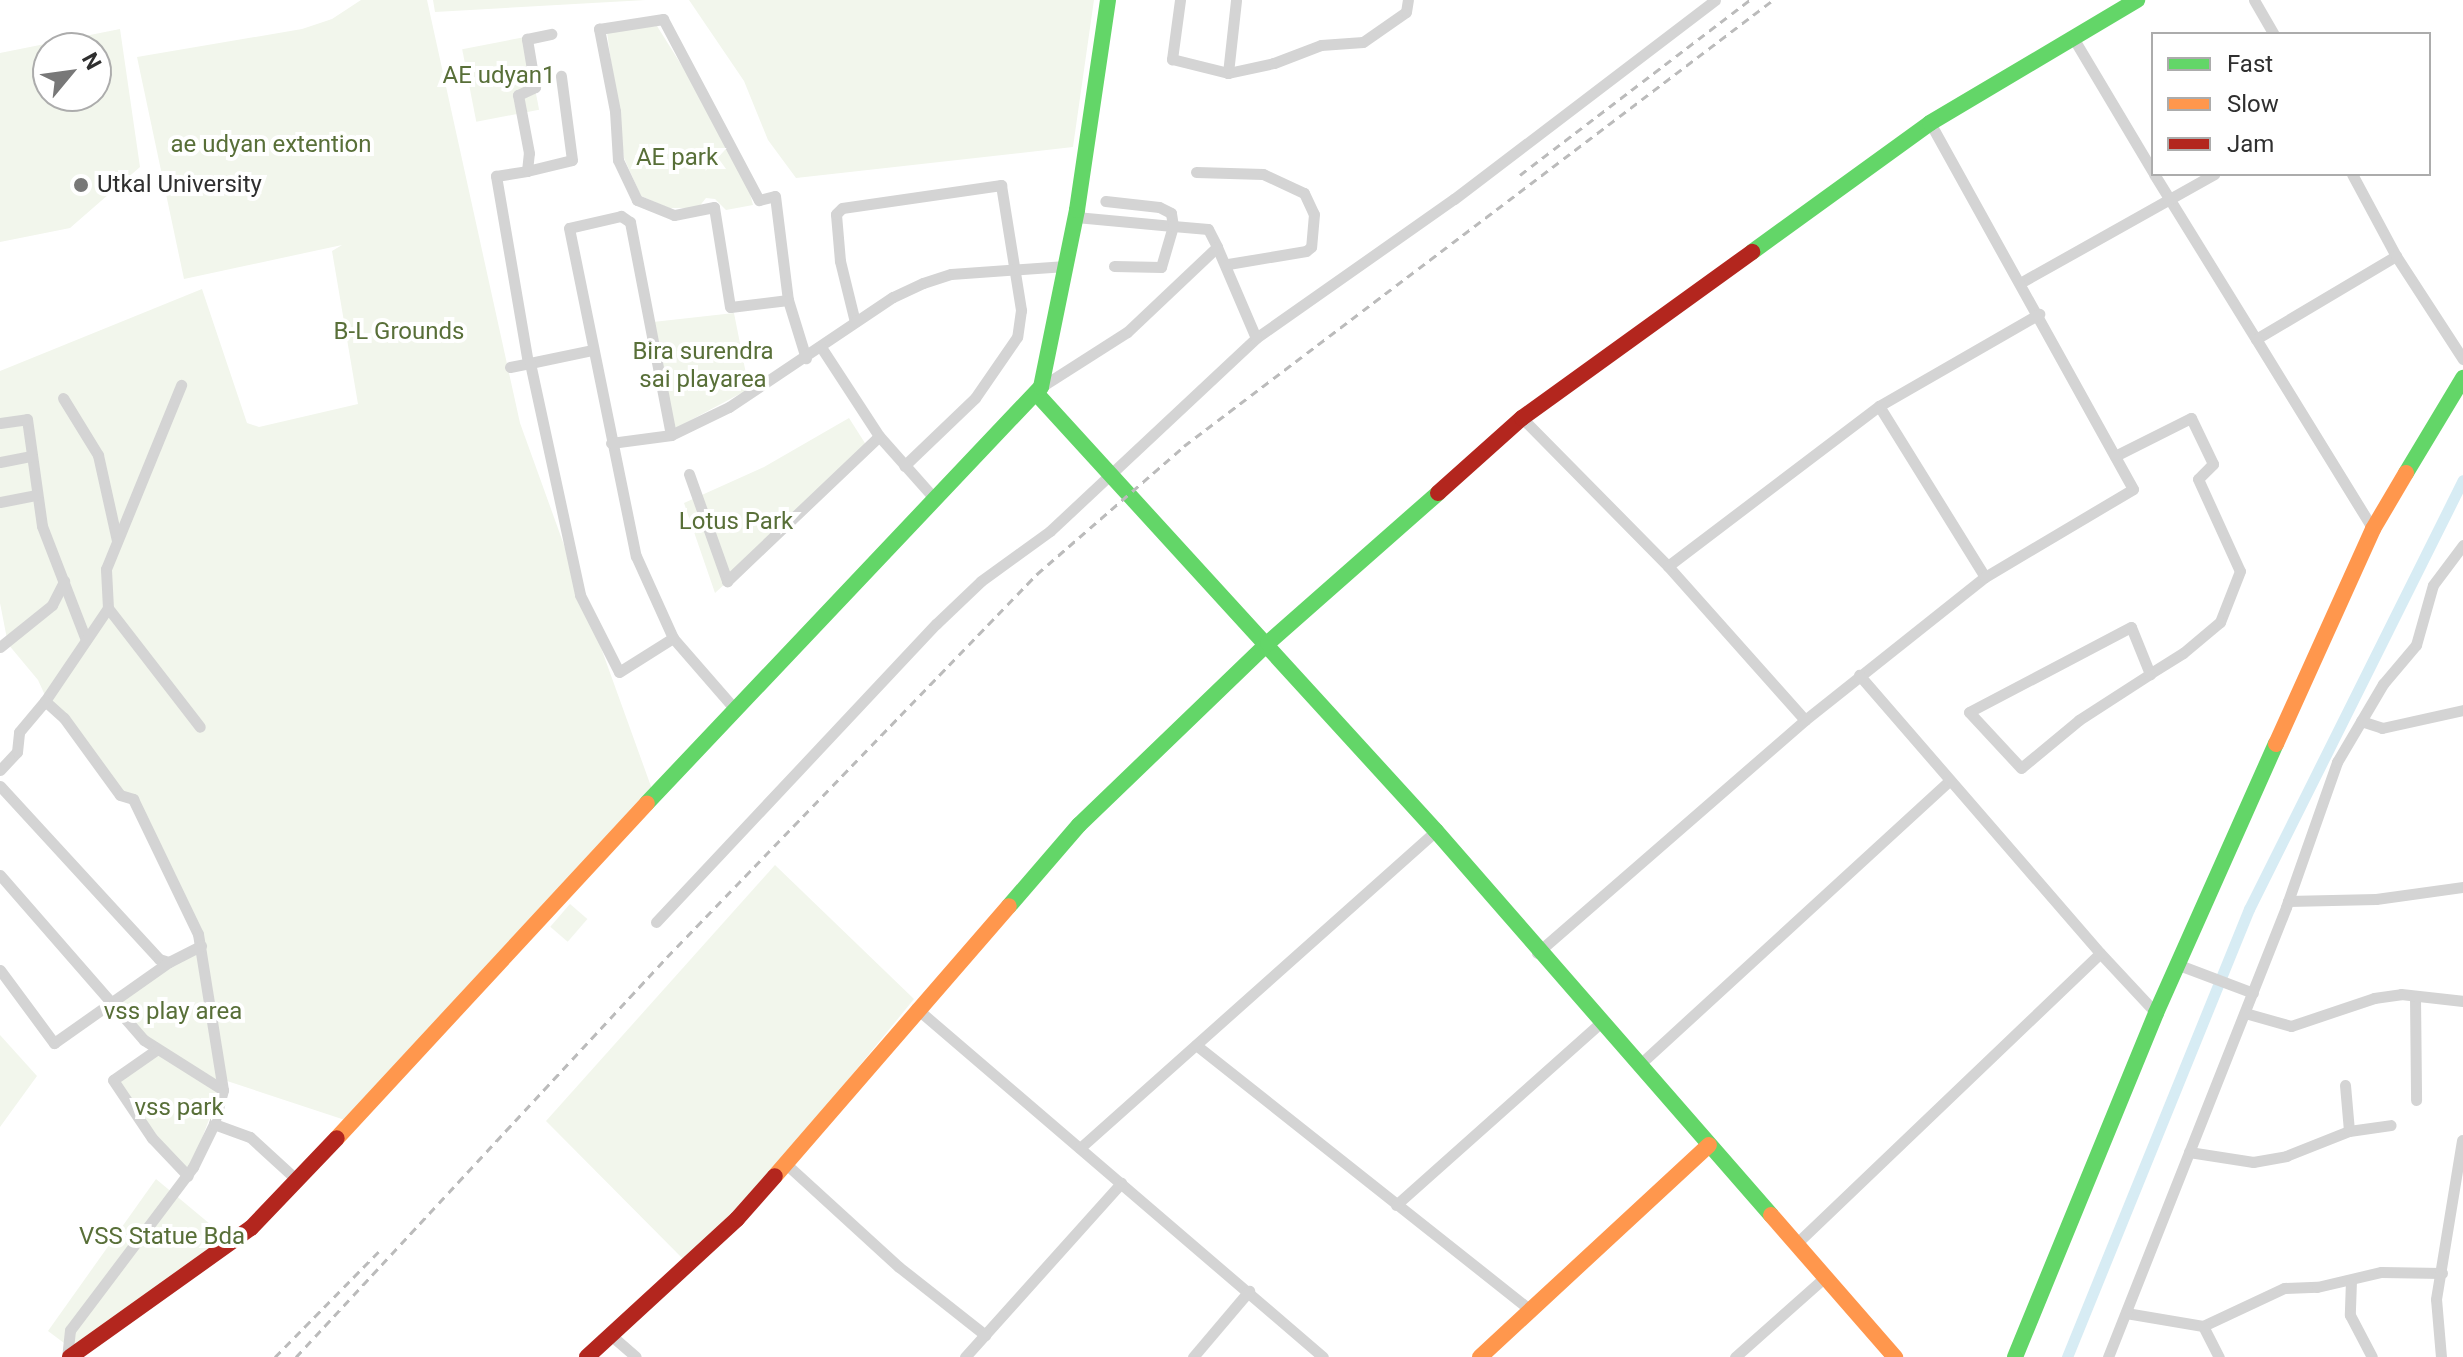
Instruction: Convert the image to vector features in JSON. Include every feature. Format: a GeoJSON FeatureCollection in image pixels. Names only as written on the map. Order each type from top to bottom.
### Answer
{"type":"FeatureCollection","features":[{"type":"Feature","properties":{"kind":"street"},"geometry":{"type":"LineString","coordinates":[[1038,390],[1076,217],[1108,0]]}},
{"type":"Feature","properties":{"kind":"street"},"geometry":{"type":"LineString","coordinates":[[1180,0],[1172,59],[1228,73],[1274,63],[1321,45],[1363,42],[1406,12],[1408,0]]}},
{"type":"Feature","properties":{"kind":"street"},"geometry":{"type":"LineString","coordinates":[[1228,73],[1236,0]]}},
{"type":"Feature","properties":{"kind":"street"},"geometry":{"type":"LineString","coordinates":[[656,922],[936,624],[981,581],[1050,531],[1106,474],[1256,338],[1454,199],[1715,0]]}},
{"type":"Feature","properties":{"kind":"street"},"geometry":{"type":"LineString","coordinates":[[587,1357],[613,1337],[737,1219],[916,1008],[1079,825],[1268,643],[1522,418],[1930,123],[2075,41],[2137,0]]}},
{"type":"Feature","properties":{"kind":"street"},"geometry":{"type":"LineString","coordinates":[[2254,0],[2273,32]]}},
{"type":"Feature","properties":{"kind":"street"},"geometry":{"type":"LineString","coordinates":[[788,300],[730,307],[714,207],[674,215],[637,200],[618,160],[615,111],[599,29],[663,19],[759,200],[775,196],[788,300],[806,358]]}},
{"type":"Feature","properties":{"kind":"street"},"geometry":{"type":"LineString","coordinates":[[527,171],[529,153],[518,95],[535,87],[527,39],[551,34]]}},
{"type":"Feature","properties":{"kind":"street"},"geometry":{"type":"LineString","coordinates":[[2075,41],[2151,168]]}},
{"type":"Feature","properties":{"kind":"street"},"geometry":{"type":"LineString","coordinates":[[561,76],[572,160],[496,176],[529,363],[576,580],[598,635],[619,672],[673,638]]}},
{"type":"Feature","properties":{"kind":"street"},"geometry":{"type":"LineString","coordinates":[[1537,953],[1859,675],[1985,577],[2133,489],[2039,314],[1930,123]]}},
{"type":"Feature","properties":{"kind":"street"},"geometry":{"type":"LineString","coordinates":[[1196,172],[1263,174],[1304,193],[1314,214],[1311,247],[1306,251],[1228,264]]}},
{"type":"Feature","properties":{"kind":"street"},"geometry":{"type":"LineString","coordinates":[[2156,176],[2373,529]]}},
{"type":"Feature","properties":{"kind":"street"},"geometry":{"type":"LineString","coordinates":[[2020,283],[2211,176]]}},
{"type":"Feature","properties":{"kind":"street"},"geometry":{"type":"LineString","coordinates":[[2353,176],[2396,256],[2463,359]]}},
{"type":"Feature","properties":{"kind":"street"},"geometry":{"type":"LineString","coordinates":[[855,322],[840,261],[836,214],[842,208],[1001,185],[1021,310],[1017,337],[1002,366],[931,445],[904,466]]}},
{"type":"Feature","properties":{"kind":"street"},"geometry":{"type":"LineString","coordinates":[[1105,201],[1159,207],[1171,213],[1173,226],[1161,267]]}},
{"type":"Feature","properties":{"kind":"street"},"geometry":{"type":"LineString","coordinates":[[671,435],[630,222],[621,216],[569,228],[636,556],[673,638],[733,707]]}},
{"type":"Feature","properties":{"kind":"street"},"geometry":{"type":"LineString","coordinates":[[1076,217],[1208,229],[1228,264],[1256,338]]}},
{"type":"Feature","properties":{"kind":"street"},"geometry":{"type":"LineString","coordinates":[[68,1357],[251,1228],[472,997],[733,707],[1038,390],[1127,332],[1217,247]]}},
{"type":"Feature","properties":{"kind":"street"},"geometry":{"type":"LineString","coordinates":[[2256,339],[2396,256]]}},
{"type":"Feature","properties":{"kind":"street"},"geometry":{"type":"LineString","coordinates":[[611,443],[671,435],[729,407],[806,358],[855,322],[923,283],[1013,269],[1066,266]]}},
{"type":"Feature","properties":{"kind":"street"},"geometry":{"type":"LineString","coordinates":[[1114,266],[1161,267],[1178,281]]}},
{"type":"Feature","properties":{"kind":"street"},"geometry":{"type":"LineString","coordinates":[[1668,566],[1879,406],[2039,314]]}},
{"type":"Feature","properties":{"kind":"street"},"geometry":{"type":"LineString","coordinates":[[821,347],[879,436],[934,498]]}},
{"type":"Feature","properties":{"kind":"street"},"geometry":{"type":"LineString","coordinates":[[510,367],[592,350]]}},
{"type":"Feature","properties":{"kind":"street"},"geometry":{"type":"LineString","coordinates":[[2015,1357],[2156,1013],[2373,529],[2463,378]]}},
{"type":"Feature","properties":{"kind":"street"},"geometry":{"type":"LineString","coordinates":[[181,385],[106,569],[108,608],[200,727]]}},
{"type":"Feature","properties":{"kind":"street"},"geometry":{"type":"LineString","coordinates":[[1038,390],[1106,474],[1268,643],[1436,831],[1537,953],[1895,1357]]}},
{"type":"Feature","properties":{"kind":"street"},"geometry":{"type":"LineString","coordinates":[[63,398],[98,455],[117,541]]}},
{"type":"Feature","properties":{"kind":"street"},"geometry":{"type":"LineString","coordinates":[[1879,406],[1985,577]]}},
{"type":"Feature","properties":{"kind":"street"},"geometry":{"type":"LineString","coordinates":[[1522,418],[1668,566],[1805,720]]}},
{"type":"Feature","properties":{"kind":"street"},"geometry":{"type":"LineString","coordinates":[[2115,456],[2191,418],[2213,464],[2198,479],[2240,571],[2220,622],[2150,674],[2079,720],[2021,768],[1969,712],[2131,627],[2150,674]]}},
{"type":"Feature","properties":{"kind":"street"},"geometry":{"type":"LineString","coordinates":[[0,423],[27,419],[35,495],[86,640]]}},
{"type":"Feature","properties":{"kind":"street"},"geometry":{"type":"LineString","coordinates":[[689,474],[727,581],[879,436]]}},
{"type":"Feature","properties":{"kind":"street"},"geometry":{"type":"LineString","coordinates":[[0,462],[31,456]]}},
{"type":"Feature","properties":{"kind":"street"},"geometry":{"type":"LineString","coordinates":[[0,502],[35,495]]}},
{"type":"Feature","properties":{"kind":"street"},"geometry":{"type":"LineString","coordinates":[[2108,1357],[2245,1013],[2247,990],[2288,901],[2337,762],[2400,659],[2416,645],[2433,585],[2463,545]]}},
{"type":"Feature","properties":{"kind":"street"},"geometry":{"type":"LineString","coordinates":[[0,647],[52,605],[64,581]]}},
{"type":"Feature","properties":{"kind":"street"},"geometry":{"type":"LineString","coordinates":[[0,770],[17,752],[19,732],[45,701],[108,608]]}},
{"type":"Feature","properties":{"kind":"street"},"geometry":{"type":"LineString","coordinates":[[1859,675],[2100,953],[2156,1013]]}},
{"type":"Feature","properties":{"kind":"street"},"geometry":{"type":"LineString","coordinates":[[45,701],[64,718],[120,795],[133,799],[201,946],[223,1090],[214,1124],[188,1176],[70,1330],[68,1357]]}},
{"type":"Feature","properties":{"kind":"street"},"geometry":{"type":"LineString","coordinates":[[2361,721],[2382,728],[2463,710]]}},
{"type":"Feature","properties":{"kind":"street"},"geometry":{"type":"LineString","coordinates":[[1638,1066],[1950,780]]}},
{"type":"Feature","properties":{"kind":"street"},"geometry":{"type":"LineString","coordinates":[[0,786],[159,959],[169,962]]}},
{"type":"Feature","properties":{"kind":"street"},"geometry":{"type":"LineString","coordinates":[[1080,1148],[1436,831]]}},
{"type":"Feature","properties":{"kind":"street"},"geometry":{"type":"LineString","coordinates":[[0,875],[156,1050],[223,1090]]}},
{"type":"Feature","properties":{"kind":"street"},"geometry":{"type":"LineString","coordinates":[[2288,901],[2376,899],[2463,887]]}},
{"type":"Feature","properties":{"kind":"street"},"geometry":{"type":"LineString","coordinates":[[0,970],[54,1043],[169,962],[201,946]]}},
{"type":"Feature","properties":{"kind":"street"},"geometry":{"type":"LineString","coordinates":[[1797,1243],[2100,953]]}},
{"type":"Feature","properties":{"kind":"street"},"geometry":{"type":"LineString","coordinates":[[2179,965],[2247,990]]}},
{"type":"Feature","properties":{"kind":"street"},"geometry":{"type":"LineString","coordinates":[[2245,1013],[2291,1026],[2374,998],[2415,996],[2463,1001]]}},
{"type":"Feature","properties":{"kind":"street"},"geometry":{"type":"LineString","coordinates":[[2415,996],[2416,1100]]}},
{"type":"Feature","properties":{"kind":"street"},"geometry":{"type":"LineString","coordinates":[[916,1008],[1323,1357]]}},
{"type":"Feature","properties":{"kind":"street"},"geometry":{"type":"LineString","coordinates":[[1396,1205],[1600,1023]]}},
{"type":"Feature","properties":{"kind":"street"},"geometry":{"type":"LineString","coordinates":[[1196,1045],[1530,1310]]}},
{"type":"Feature","properties":{"kind":"street"},"geometry":{"type":"LineString","coordinates":[[156,1050],[113,1080],[152,1138],[188,1176]]}},
{"type":"Feature","properties":{"kind":"street"},"geometry":{"type":"LineString","coordinates":[[2342,1087],[2349,1131]]}},
{"type":"Feature","properties":{"kind":"street"},"geometry":{"type":"LineString","coordinates":[[214,1124],[250,1137],[297,1180]]}},
{"type":"Feature","properties":{"kind":"street"},"geometry":{"type":"LineString","coordinates":[[2189,1152],[2253,1162],[2286,1156],[2349,1131],[2391,1125]]}},
{"type":"Feature","properties":{"kind":"street"},"geometry":{"type":"LineString","coordinates":[[2441,1357],[2436,1299],[2462,1140]]}},
{"type":"Feature","properties":{"kind":"street"},"geometry":{"type":"LineString","coordinates":[[1480,1357],[1709,1145]]}},
{"type":"Feature","properties":{"kind":"street"},"geometry":{"type":"LineString","coordinates":[[785,1163],[899,1267],[985,1335]]}},
{"type":"Feature","properties":{"kind":"street"},"geometry":{"type":"LineString","coordinates":[[965,1357],[1121,1183]]}},
{"type":"Feature","properties":{"kind":"street"},"geometry":{"type":"LineString","coordinates":[[2126,1313],[2203,1326],[2284,1288],[2351,1280],[2381,1272],[2442,1273]]}},
{"type":"Feature","properties":{"kind":"street"},"geometry":{"type":"LineString","coordinates":[[1735,1357],[1824,1278]]}},
{"type":"Feature","properties":{"kind":"street"},"geometry":{"type":"LineString","coordinates":[[2351,1280],[2350,1315],[2372,1357]]}},
{"type":"Feature","properties":{"kind":"street"},"geometry":{"type":"LineString","coordinates":[[1193,1357],[1249,1291]]}},
{"type":"Feature","properties":{"kind":"street"},"geometry":{"type":"LineString","coordinates":[[2203,1326],[2219,1357]]}},
{"type":"Feature","properties":{"kind":"street"},"geometry":{"type":"LineString","coordinates":[[613,1337],[636,1357]]}},
{"type":"Feature","properties":{"kind":"green space"},"geometry":{"type":"Polygon","coordinates":[[[361,0],[427,0],[520,423],[653,792],[348,1121],[224,1080],[188,1175],[114,1080],[156,1050],[115,1004],[201,947],[137,802],[122,793],[48,702],[38,680],[8,644],[0,603],[0,371],[202,289],[247,423],[259,427],[358,404],[332,251],[342,245],[184,279],[137,57],[302,29],[332,19],[361,0]]]}},
{"type":"Feature","properties":{"kind":"green space"},"geometry":{"type":"Polygon","coordinates":[[[433,0],[646,0],[435,12],[433,0]]]}},
{"type":"Feature","properties":{"kind":"green space"},"geometry":{"type":"Polygon","coordinates":[[[689,0],[1094,0],[1073,147],[796,178],[768,140],[744,81],[689,0]]]}},
{"type":"Feature","properties":{"kind":"green space","name":"AE park"},"geometry":{"type":"Polygon","coordinates":[[[657,26],[741,160],[753,205],[726,210],[715,199],[706,198],[698,208],[669,208],[641,196],[624,158],[607,32],[657,26]]]}},
{"type":"Feature","properties":{"kind":"green space"},"geometry":{"type":"Polygon","coordinates":[[[120,29],[140,167],[70,228],[0,242],[0,53],[32,47],[32,112],[112,112],[112,32],[105,32],[120,29]]]}},
{"type":"Feature","properties":{"kind":"green space","name":"AE udyan1"},"geometry":{"type":"Polygon","coordinates":[[[525,37],[539,110],[476,122],[462,49],[525,37]]]}},
{"type":"Feature","properties":{"kind":"green space","name":"Bira surendra sai playarea"},"geometry":{"type":"Polygon","coordinates":[[[734,313],[749,389],[674,429],[653,322],[734,313]]]}},
{"type":"Feature","properties":{"kind":"green space","name":"Lotus Park"},"geometry":{"type":"Polygon","coordinates":[[[849,418],[870,451],[715,593],[684,503],[764,467],[849,418]]]}},
{"type":"Feature","properties":{"kind":"green space"},"geometry":{"type":"Polygon","coordinates":[[[775,865],[914,999],[741,1211],[689,1265],[546,1121],[775,865]]]}},
{"type":"Feature","properties":{"kind":"green space"},"geometry":{"type":"Polygon","coordinates":[[[570,904],[587,919],[568,942],[550,927],[570,904]]]}},
{"type":"Feature","properties":{"kind":"green space"},"geometry":{"type":"Polygon","coordinates":[[[0,1035],[37,1076],[0,1127],[0,1035]]]}},
{"type":"Feature","properties":{"kind":"green space","name":"VSS Statue Bda"},"geometry":{"type":"Polygon","coordinates":[[[156,1179],[228,1239],[72,1349],[48,1331],[156,1179]]]}},
{"type":"Feature","properties":{"kind":"waterway"},"geometry":{"type":"LineString","coordinates":[[2067,1357],[2249,909],[2463,480]]}},
{"type":"Feature","properties":{"kind":"railway"},"geometry":{"type":"LineString","coordinates":[[1520,175],[1750,0]]}},
{"type":"Feature","properties":{"kind":"railway"},"geometry":{"type":"LineString","coordinates":[[296,1357],[667,957],[1037,574],[1184,446],[1773,0]]}},
{"type":"Feature","properties":{"kind":"railway"},"geometry":{"type":"LineString","coordinates":[[275,1357],[379,1251]]}},
{"type":"Feature","properties":{"kind":"traffic: fast"},"geometry":{"type":"LineString","coordinates":[[647,803],[1041,387],[1077,210],[1108,0]]}},
{"type":"Feature","properties":{"kind":"traffic: fast"},"geometry":{"type":"LineString","coordinates":[[1752,252],[1930,123],[2137,0]]}},
{"type":"Feature","properties":{"kind":"traffic: fast"},"geometry":{"type":"LineString","coordinates":[[2406,473],[2463,378]]}},
{"type":"Feature","properties":{"kind":"traffic: fast"},"geometry":{"type":"LineString","coordinates":[[1036,393],[1436,831],[1771,1215]]}},
{"type":"Feature","properties":{"kind":"traffic: fast"},"geometry":{"type":"LineString","coordinates":[[1009,906],[1079,825],[1268,643],[1438,493]]}},
{"type":"Feature","properties":{"kind":"traffic: fast"},"geometry":{"type":"LineString","coordinates":[[2015,1357],[2156,1013],[2276,744]]}},
{"type":"Feature","properties":{"kind":"traffic: slow"},"geometry":{"type":"LineString","coordinates":[[2276,744],[2373,529],[2406,473]]}},
{"type":"Feature","properties":{"kind":"traffic: slow"},"geometry":{"type":"LineString","coordinates":[[337,1138],[647,803]]}},
{"type":"Feature","properties":{"kind":"traffic: slow"},"geometry":{"type":"LineString","coordinates":[[775,1176],[1009,906]]}},
{"type":"Feature","properties":{"kind":"traffic: slow"},"geometry":{"type":"LineString","coordinates":[[1480,1357],[1709,1145]]}},
{"type":"Feature","properties":{"kind":"traffic: slow"},"geometry":{"type":"LineString","coordinates":[[1771,1215],[1895,1357]]}},
{"type":"Feature","properties":{"kind":"traffic: jam"},"geometry":{"type":"LineString","coordinates":[[1438,493],[1522,418],[1752,252]]}},
{"type":"Feature","properties":{"kind":"traffic: jam"},"geometry":{"type":"LineString","coordinates":[[70,1357],[251,1228],[337,1138]]}},
{"type":"Feature","properties":{"kind":"traffic: jam"},"geometry":{"type":"LineString","coordinates":[[587,1357],[737,1219],[775,1176]]}},
{"type":"Feature","properties":{"kind":"place","name":"Utkal University"},"geometry":{"type":"Point","coordinates":[81,185]}},
{"type":"Feature","properties":{"kind":"park label","name":"ae udyan extention"},"geometry":{"type":"Point","coordinates":[271,145]}},
{"type":"Feature","properties":{"kind":"park label","name":"B-L Grounds"},"geometry":{"type":"Point","coordinates":[399,332]}},
{"type":"Feature","properties":{"kind":"park label","name":"vss play area"},"geometry":{"type":"Point","coordinates":[173,1012]}},
{"type":"Feature","properties":{"kind":"park label","name":"vss park"},"geometry":{"type":"Point","coordinates":[179,1108]}}]}
